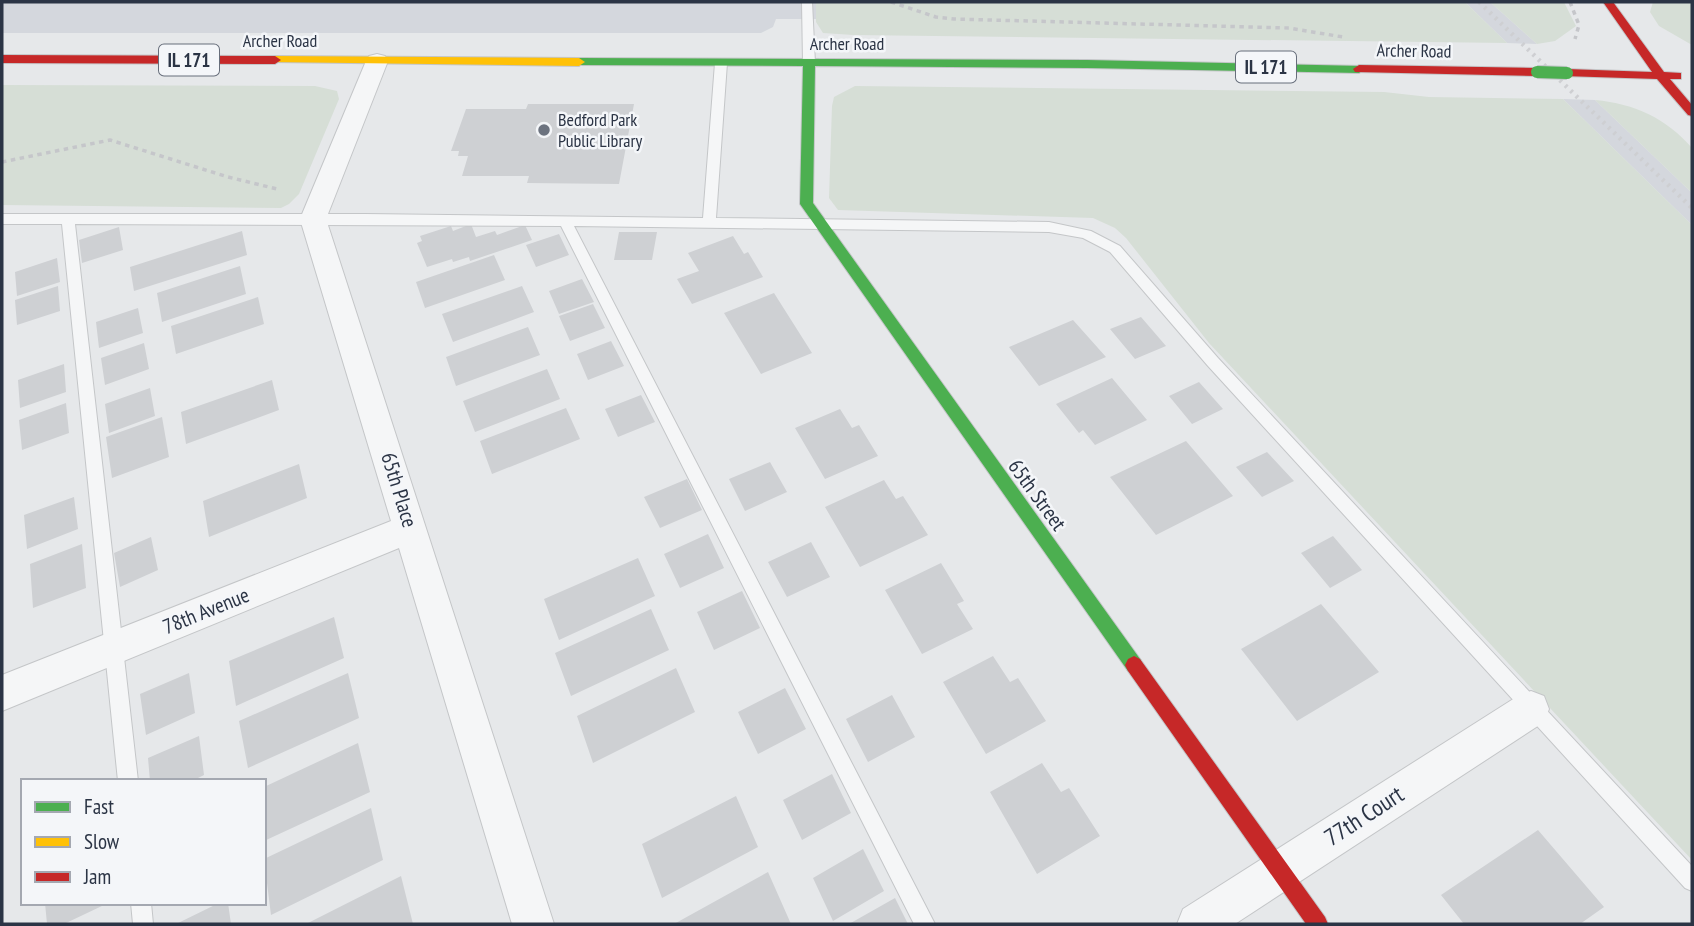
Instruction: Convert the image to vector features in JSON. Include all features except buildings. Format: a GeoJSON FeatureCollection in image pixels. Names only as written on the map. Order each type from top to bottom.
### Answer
{"type":"FeatureCollection","features":[{"type":"Feature","properties":{"kind":"main road"},"geometry":{"type":"LineString","coordinates":[[1608,2],[1661,76],[1692,112]]}},
{"type":"Feature","properties":{"kind":"main road","name":"Archer Road"},"geometry":{"type":"LineString","coordinates":[[2,60],[1087,64],[1692,77]]}},
{"type":"Feature","properties":{"kind":"main road","name":"65th Street"},"geometry":{"type":"LineString","coordinates":[[809,63],[806,204],[817,223],[1318,924]]}},
{"type":"Feature","properties":{"kind":"street"},"geometry":{"type":"LineString","coordinates":[[313,219],[377,61]]}},
{"type":"Feature","properties":{"kind":"street","name":"65th Place"},"geometry":{"type":"LineString","coordinates":[[313,219],[533,924]]}},
{"type":"Feature","properties":{"kind":"street","name":"78th Avenue"},"geometry":{"type":"LineString","coordinates":[[2,693],[411,528]]}},
{"type":"Feature","properties":{"kind":"street","name":"77th Court"},"geometry":{"type":"LineString","coordinates":[[1198,924],[1531,709]]}},
{"type":"Feature","properties":{"kind":"lane"},"geometry":{"type":"LineString","coordinates":[[807,2],[809,63]]}},
{"type":"Feature","properties":{"kind":"lane"},"geometry":{"type":"LineString","coordinates":[[709,222],[721,63]]}},
{"type":"Feature","properties":{"kind":"lane"},"geometry":{"type":"LineString","coordinates":[[2,219],[817,223],[1049,228],[1086,233],[1115,249],[1213,362],[1692,881]]}},
{"type":"Feature","properties":{"kind":"lane"},"geometry":{"type":"LineString","coordinates":[[68,219],[128,779]]}},
{"type":"Feature","properties":{"kind":"lane"},"geometry":{"type":"LineString","coordinates":[[565,221],[925,924]]}},
{"type":"Feature","properties":{"kind":"lane"},"geometry":{"type":"LineString","coordinates":[[141,905],[143,924]]}},
{"type":"Feature","properties":{"kind":"path"},"geometry":{"type":"LineString","coordinates":[[891,2],[936,17],[954,19],[1289,27],[1353,39]]}},
{"type":"Feature","properties":{"kind":"path"},"geometry":{"type":"LineString","coordinates":[[1570,2],[1580,18],[1580,31],[1573,42]]}},
{"type":"Feature","properties":{"kind":"path"},"geometry":{"type":"LineString","coordinates":[[2,162],[110,140],[277,189]]}},
{"type":"Feature","properties":{"kind":"shaded area"},"geometry":{"type":"Polygon","coordinates":[[[2,2],[816,2],[816,19],[776,19],[773,27],[761,33],[2,33],[2,2]]]}},
{"type":"Feature","properties":{"kind":"shaded area"},"geometry":{"type":"Polygon","coordinates":[[[816,2],[1465,2],[1507,43],[853,35],[823,33],[816,22],[816,2]]]}},
{"type":"Feature","properties":{"kind":"shaded area"},"geometry":{"type":"Polygon","coordinates":[[[1465,2],[1490,2],[1537,44],[1507,43],[1465,2]]]}},
{"type":"Feature","properties":{"kind":"shaded area"},"geometry":{"type":"Polygon","coordinates":[[[1490,2],[1564,2],[1576,26],[1555,41],[1537,44],[1490,2]]]}},
{"type":"Feature","properties":{"kind":"shaded area"},"geometry":{"type":"Polygon","coordinates":[[[1653,2],[1692,2],[1692,45],[1659,26],[1650,12],[1653,2]]]}},
{"type":"Feature","properties":{"kind":"shaded area"},"geometry":{"type":"Polygon","coordinates":[[[2,85],[315,86],[337,91],[339,99],[299,194],[281,208],[2,205],[2,85]]]}},
{"type":"Feature","properties":{"kind":"shaded area"},"geometry":{"type":"Polygon","coordinates":[[[855,86],[1384,92],[1429,97],[1563,99],[1692,225],[1692,860],[1209,343],[1126,238],[1115,228],[1093,218],[838,210],[829,198],[832,106],[834,97],[855,86]]]}},
{"type":"Feature","properties":{"kind":"shaded area"},"geometry":{"type":"Polygon","coordinates":[[[1563,99],[1595,100],[1692,193],[1692,225],[1563,99]]]}},
{"type":"Feature","properties":{"kind":"shaded area"},"geometry":{"type":"Polygon","coordinates":[[[1595,100],[1623,105],[1649,114],[1682,137],[1692,148],[1692,193],[1595,100]]]}},
{"type":"Feature","properties":{"kind":"railway"},"geometry":{"type":"LineString","coordinates":[[1479,2],[1692,208]]}},
{"type":"Feature","properties":{"kind":"traffic: fast"},"geometry":{"type":"LineString","coordinates":[[579,62],[1087,64],[1359,69]]}},
{"type":"Feature","properties":{"kind":"traffic: fast"},"geometry":{"type":"LineString","coordinates":[[809,63],[806,204],[1134,665]]}},
{"type":"Feature","properties":{"kind":"traffic: fast"},"geometry":{"type":"LineString","coordinates":[[1537,72],[1567,73]]}},
{"type":"Feature","properties":{"kind":"traffic: slow"},"geometry":{"type":"LineString","coordinates":[[275,60],[579,62]]}},
{"type":"Feature","properties":{"kind":"traffic: jam"},"geometry":{"type":"LineString","coordinates":[[1608,2],[1661,76],[1692,112]]}},
{"type":"Feature","properties":{"kind":"traffic: jam"},"geometry":{"type":"LineString","coordinates":[[2,59],[275,60]]}},
{"type":"Feature","properties":{"kind":"traffic: jam"},"geometry":{"type":"LineString","coordinates":[[1359,69],[1537,72]]}},
{"type":"Feature","properties":{"kind":"traffic: jam"},"geometry":{"type":"LineString","coordinates":[[1567,73],[1677,76]]}},
{"type":"Feature","properties":{"kind":"traffic: jam"},"geometry":{"type":"LineString","coordinates":[[1134,665],[1318,924]]}},
{"type":"Feature","properties":{"kind":"place","name":"Bedford Park Public Library"},"geometry":{"type":"Point","coordinates":[544,130]}}]}
